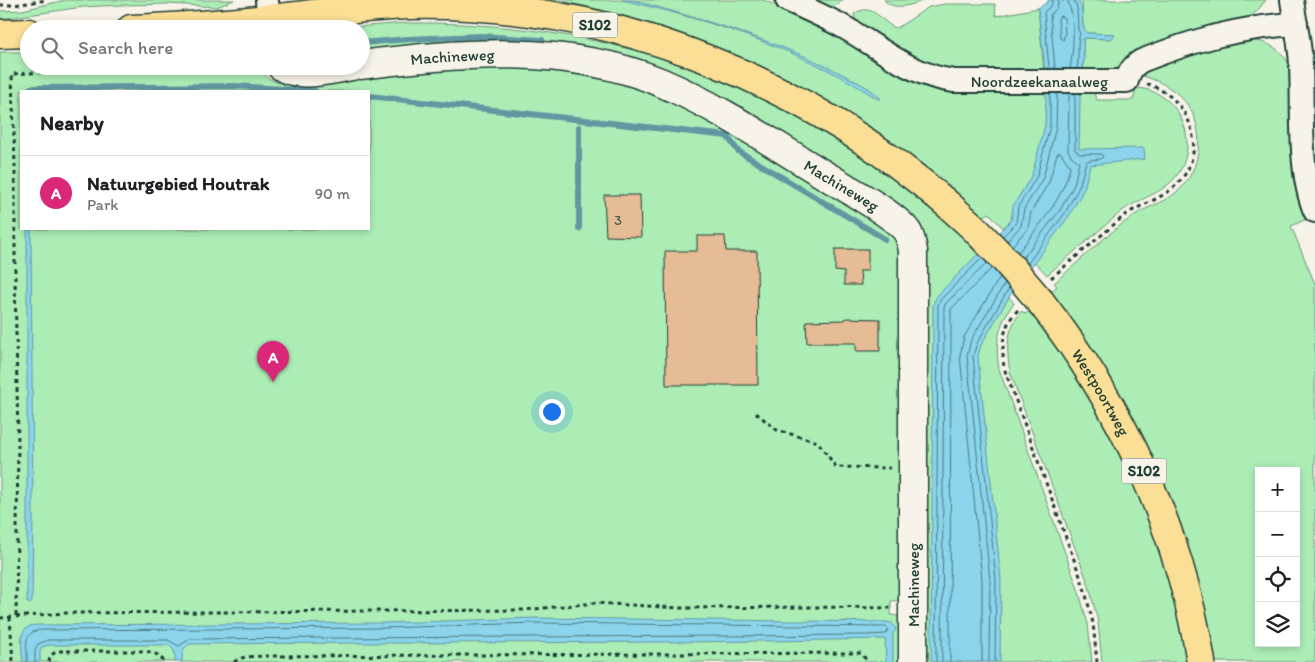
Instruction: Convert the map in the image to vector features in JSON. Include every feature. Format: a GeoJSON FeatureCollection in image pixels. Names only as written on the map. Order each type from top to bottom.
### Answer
{"type":"FeatureCollection","features":[{"type":"Feature","properties":{"kind":"main road","name":"S102"},"geometry":{"type":"LineString","coordinates":[[268,16],[412,5],[495,8],[533,13],[632,34],[713,61],[757,79],[804,103],[893,160],[928,187],[973,227],[1036,297]]}},
{"type":"Feature","properties":{"kind":"main road"},"geometry":{"type":"LineString","coordinates":[[226,20],[268,16]]}},
{"type":"Feature","properties":{"kind":"main road"},"geometry":{"type":"LineString","coordinates":[[0,34],[20,33]]}},
{"type":"Feature","properties":{"kind":"main road","name":"Westpoortweg"},"geometry":{"type":"LineString","coordinates":[[1036,297],[1065,334],[1097,382],[1120,422],[1148,480],[1178,562],[1201,662]]}},
{"type":"Feature","properties":{"kind":"street","name":"Noordzeekanaalweg"},"geometry":{"type":"LineString","coordinates":[[787,0],[839,25],[921,73],[937,79],[971,81],[1127,81],[1129,72],[1142,61],[1201,40],[1242,29],[1296,24]]}},
{"type":"Feature","properties":{"kind":"street"},"geometry":{"type":"LineString","coordinates":[[1292,0],[1300,45],[1303,143],[1309,197],[1315,211]]}},
{"type":"Feature","properties":{"kind":"street","name":"Machineweg"},"geometry":{"type":"LineString","coordinates":[[370,64],[452,55],[495,54],[556,58],[628,71],[660,82],[740,124],[902,225],[908,232],[912,251],[913,662]]}},
{"type":"Feature","properties":{"kind":"path"},"geometry":{"type":"LineString","coordinates":[[0,5],[47,0]]}},
{"type":"Feature","properties":{"kind":"path"},"geometry":{"type":"LineString","coordinates":[[16,616],[18,443],[15,166],[12,74],[20,74]]}},
{"type":"Feature","properties":{"kind":"path"},"geometry":{"type":"LineString","coordinates":[[1097,662],[1093,623],[1084,587],[1004,368],[1002,345],[1005,331],[1015,312],[1036,297],[1124,216],[1173,187],[1188,167],[1193,141],[1191,125],[1184,110],[1166,92],[1143,83],[1127,81]]}},
{"type":"Feature","properties":{"kind":"path"},"geometry":{"type":"LineString","coordinates":[[756,412],[777,430],[818,442],[836,467],[912,468]]}},
{"type":"Feature","properties":{"kind":"path"},"geometry":{"type":"LineString","coordinates":[[0,618],[73,612],[524,610],[596,603],[680,608],[913,608]]}},
{"type":"Feature","properties":{"kind":"path"},"geometry":{"type":"LineString","coordinates":[[10,617],[13,662]]}},
{"type":"Feature","properties":{"kind":"path"},"geometry":{"type":"LineString","coordinates":[[49,662],[54,653],[60,651],[145,651],[161,657],[164,662]]}},
{"type":"Feature","properties":{"kind":"path"},"geometry":{"type":"LineString","coordinates":[[234,662],[237,659],[265,656],[841,654],[861,654],[868,662]]}},
{"type":"Feature","properties":{"kind":"green space"},"geometry":{"type":"Polygon","coordinates":[[[65,0],[234,0],[217,7],[169,4],[83,7],[0,19],[0,11],[23,10],[65,0]]]}},
{"type":"Feature","properties":{"kind":"green space"},"geometry":{"type":"Polygon","coordinates":[[[555,0],[763,0],[841,37],[890,66],[1092,89],[1097,100],[1133,100],[1136,88],[1152,91],[1165,98],[1183,122],[1187,136],[1187,151],[1183,166],[1169,184],[1122,211],[1047,275],[989,213],[985,216],[975,210],[895,146],[841,110],[803,88],[723,50],[682,34],[640,20],[555,0]]]}},
{"type":"Feature","properties":{"kind":"green space"},"geometry":{"type":"Polygon","coordinates":[[[808,0],[843,0],[831,7],[808,0]]]}},
{"type":"Feature","properties":{"kind":"green space"},"geometry":{"type":"Polygon","coordinates":[[[884,0],[925,0],[910,5],[893,6],[884,0]]]}},
{"type":"Feature","properties":{"kind":"green space"},"geometry":{"type":"Polygon","coordinates":[[[1082,0],[1266,0],[1250,17],[1118,71],[1081,72],[1084,60],[1083,39],[1111,39],[1113,34],[1087,33],[1083,29],[1082,0]]]}},
{"type":"Feature","properties":{"kind":"green space"},"geometry":{"type":"Polygon","coordinates":[[[945,4],[995,4],[996,16],[1038,8],[1044,72],[936,70],[856,23],[854,14],[861,10],[867,10],[897,28],[929,7],[945,4]]]}},
{"type":"Feature","properties":{"kind":"green space"},"geometry":{"type":"Polygon","coordinates":[[[441,23],[548,32],[618,46],[717,75],[759,94],[821,129],[886,172],[935,210],[978,255],[975,259],[1014,303],[1004,319],[999,334],[997,351],[999,369],[1078,589],[1088,624],[1092,662],[921,662],[921,250],[661,72],[370,57],[370,26],[441,23]]]}},
{"type":"Feature","properties":{"kind":"green space"},"geometry":{"type":"Polygon","coordinates":[[[1245,39],[1268,44],[1280,52],[1292,71],[1309,218],[1291,226],[1315,284],[1315,662],[1211,662],[1052,291],[1057,286],[1054,283],[1124,222],[1165,200],[1181,188],[1189,178],[1194,167],[1199,143],[1195,119],[1190,108],[1177,94],[1156,81],[1139,75],[1140,72],[1210,47],[1245,39]]]}},
{"type":"Feature","properties":{"kind":"green space"},"geometry":{"type":"Polygon","coordinates":[[[0,52],[20,52],[20,75],[264,75],[281,83],[291,84],[355,75],[370,75],[370,73],[391,70],[550,66],[664,93],[866,210],[901,240],[902,600],[891,601],[891,615],[902,619],[905,662],[0,662],[0,52]]]}},
{"type":"Feature","properties":{"kind":"green space"},"geometry":{"type":"Polygon","coordinates":[[[1022,311],[1025,314],[1028,312],[1038,320],[1057,343],[1104,419],[1157,531],[1191,662],[1102,662],[1098,622],[1089,586],[1010,372],[1008,340],[1013,325],[1022,311]]]}},
{"type":"Feature","properties":{"kind":"water"},"geometry":{"type":"Polygon","coordinates":[[[622,0],[632,0],[687,15],[795,52],[846,76],[869,89],[881,99],[787,51],[722,27],[622,0]]]}},
{"type":"Feature","properties":{"kind":"water"},"geometry":{"type":"Polygon","coordinates":[[[1048,0],[1060,0],[1063,2],[1063,0],[1078,0],[1082,9],[1083,26],[1087,33],[1114,34],[1115,36],[1111,39],[1083,39],[1084,60],[1081,72],[1079,149],[1144,148],[1145,159],[1090,165],[1084,189],[1069,216],[1009,297],[981,345],[978,356],[1001,580],[1000,662],[931,662],[933,304],[937,296],[1011,220],[1013,206],[1032,175],[1045,125],[1046,99],[1038,8],[1048,2],[1048,0]]]}},
{"type":"Feature","properties":{"kind":"water"},"geometry":{"type":"Polygon","coordinates":[[[27,230],[31,230],[33,517],[32,602],[30,604],[27,602],[27,230]]]}},
{"type":"Feature","properties":{"kind":"water"},"geometry":{"type":"Polygon","coordinates":[[[534,618],[887,622],[892,623],[896,629],[893,634],[893,662],[886,662],[885,639],[190,644],[184,649],[182,662],[175,662],[175,654],[170,646],[167,645],[49,645],[42,647],[40,662],[23,662],[23,633],[29,626],[36,625],[384,623],[534,618]]]}},
{"type":"Feature","properties":{"kind":"building"},"geometry":{"type":"Polygon","coordinates":[[[604,195],[640,195],[641,237],[606,236],[604,195]]]}},
{"type":"Feature","properties":{"kind":"building"},"geometry":{"type":"Polygon","coordinates":[[[697,236],[725,236],[726,251],[757,251],[758,385],[666,385],[665,251],[697,251],[697,236]]]}},
{"type":"Feature","properties":{"kind":"building"},"geometry":{"type":"Polygon","coordinates":[[[835,249],[868,249],[868,271],[860,271],[861,285],[844,285],[844,272],[835,271],[835,249]]]}},
{"type":"Feature","properties":{"kind":"building"},"geometry":{"type":"Polygon","coordinates":[[[846,318],[880,319],[880,351],[856,351],[856,343],[807,343],[806,321],[845,320],[846,318]]]}},
{"type":"Feature","properties":{"kind":"waterway"},"geometry":{"type":"LineString","coordinates":[[370,42],[480,36],[542,40]]}},
{"type":"Feature","properties":{"kind":"waterway"},"geometry":{"type":"LineString","coordinates":[[31,88],[236,86],[299,90]]}},
{"type":"Feature","properties":{"kind":"waterway"},"geometry":{"type":"LineString","coordinates":[[370,96],[727,136],[738,151],[885,239]]}},
{"type":"Feature","properties":{"kind":"waterway"},"geometry":{"type":"LineString","coordinates":[[579,127],[579,229]]}},
{"type":"Feature","properties":{"kind":"place","name":"Natuurgebied Houtrak"},"geometry":{"type":"Point","coordinates":[273,382]}}]}
